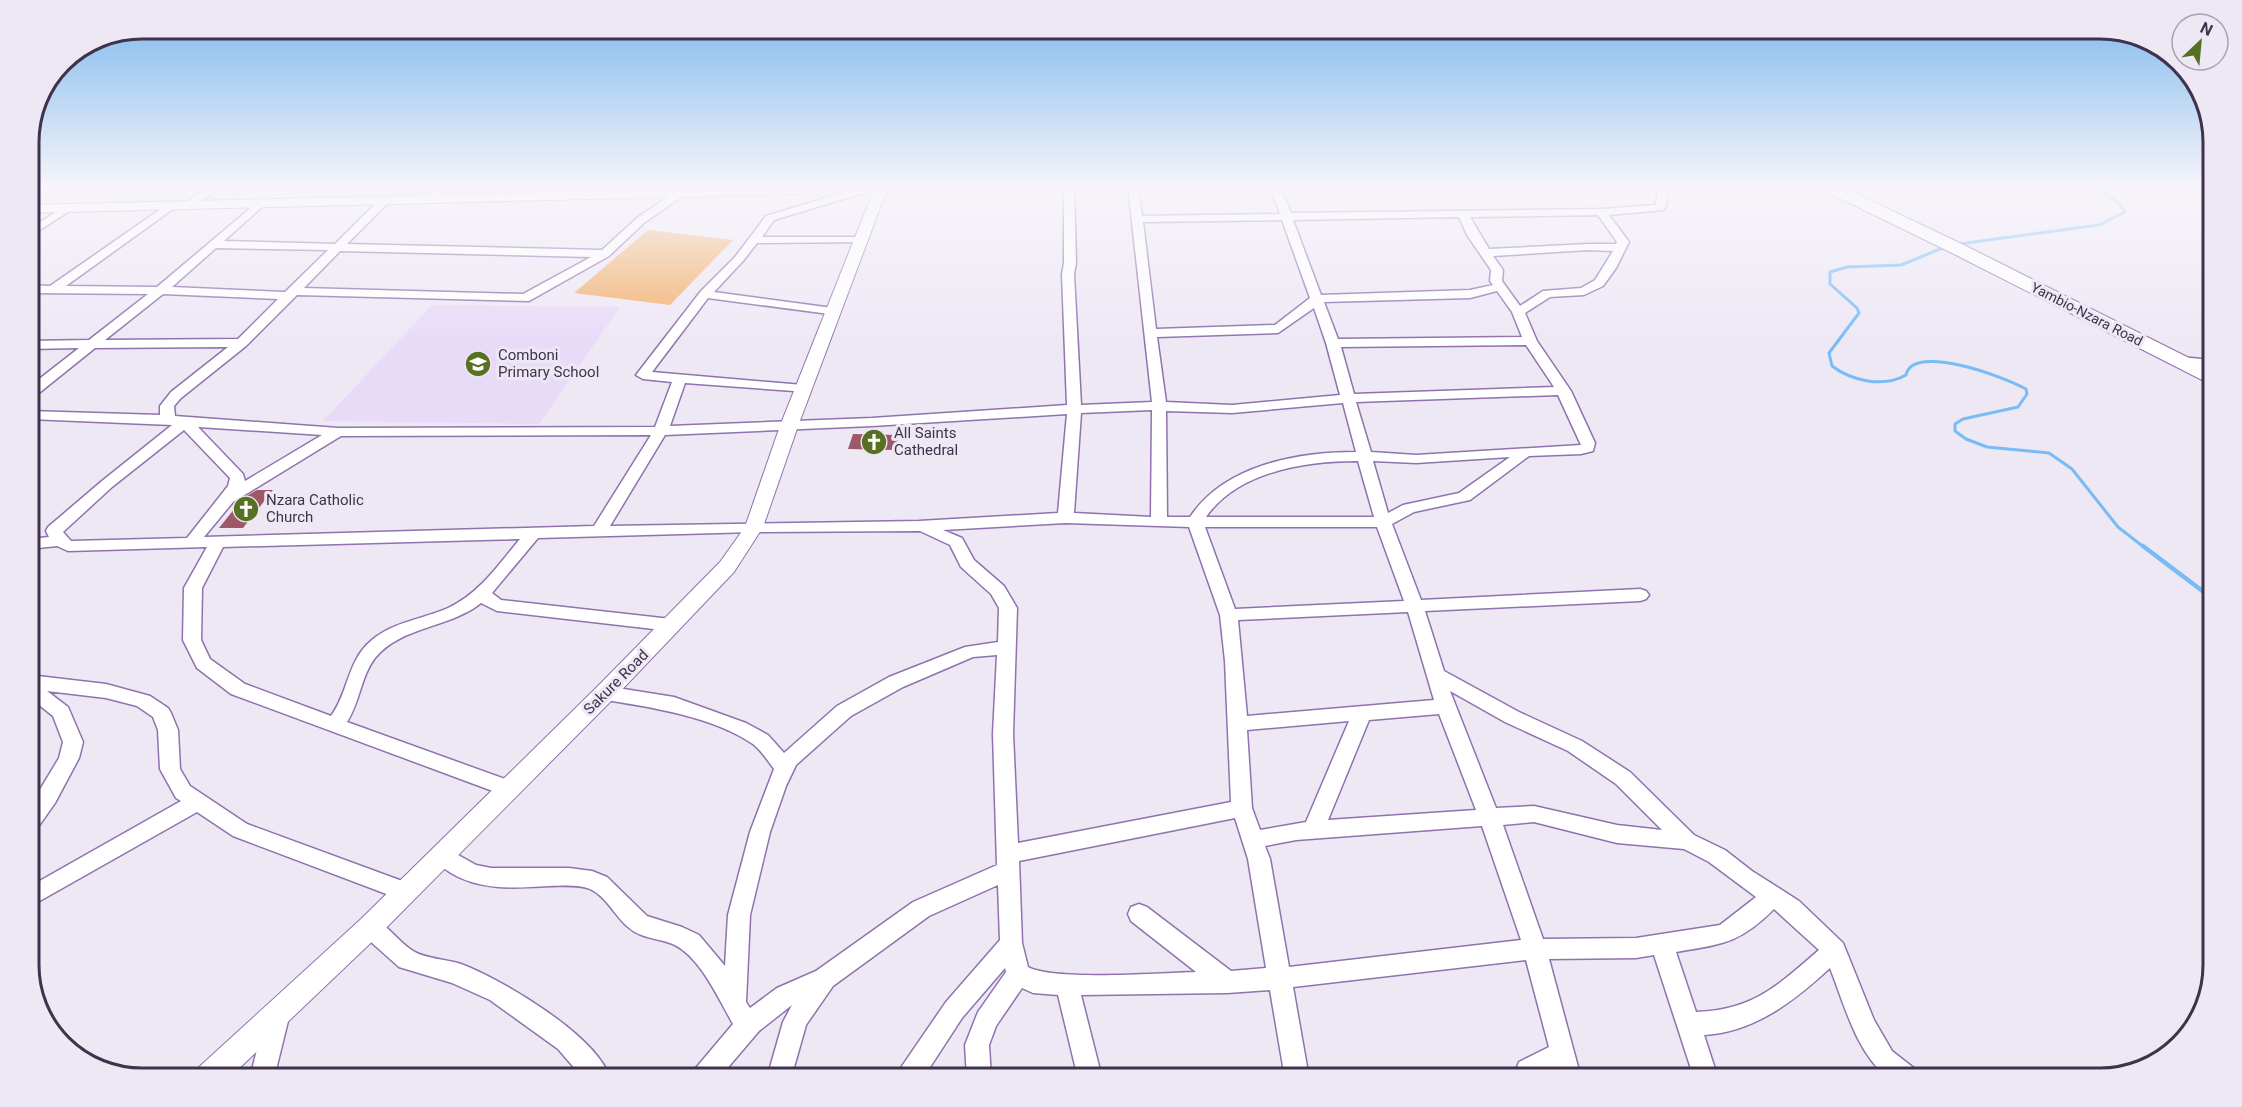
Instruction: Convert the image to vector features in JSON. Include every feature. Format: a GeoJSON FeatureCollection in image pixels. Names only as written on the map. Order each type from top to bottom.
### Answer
{"type":"FeatureCollection","features":[{"type":"Feature","properties":{"kind":"main road","name":"Yambio-Nzara Road"},"geometry":{"type":"LineString","coordinates":[[1935,238],[2203,373]]}},
{"type":"Feature","properties":{"kind":"street"},"geometry":{"type":"LineString","coordinates":[[53,289],[126,238]]}},
{"type":"Feature","properties":{"kind":"street"},"geometry":{"type":"LineString","coordinates":[[39,386],[160,291],[220,238]]}},
{"type":"Feature","properties":{"kind":"street"},"geometry":{"type":"LineString","coordinates":[[168,421],[167,406],[176,395],[241,343],[346,238]]}},
{"type":"Feature","properties":{"kind":"street"},"geometry":{"type":"LineString","coordinates":[[39,289],[525,298],[604,254],[621,238]]}},
{"type":"Feature","properties":{"kind":"street"},"geometry":{"type":"LineString","coordinates":[[1066,518],[1074,409],[1068,274],[1070,238]]}},
{"type":"Feature","properties":{"kind":"street"},"geometry":{"type":"LineString","coordinates":[[1139,238],[1159,406],[1159,522]]}},
{"type":"Feature","properties":{"kind":"street"},"geometry":{"type":"LineString","coordinates":[[1295,238],[1333,343],[1383,522],[1415,607],[1445,706],[1491,818],[1535,949],[1566,1068]]}},
{"type":"Feature","properties":{"kind":"street"},"geometry":{"type":"LineString","coordinates":[[1195,522],[1207,503],[1220,492],[1247,476],[1324,458],[1365,456],[1414,459],[1469,453],[1588,448],[1588,443],[1564,391],[1530,341],[1518,312],[1496,281],[1497,270],[1475,238]]}},
{"type":"Feature","properties":{"kind":"street"},"geometry":{"type":"LineString","coordinates":[[1518,312],[1546,294],[1584,291],[1599,283],[1620,248],[1621,238]]}},
{"type":"Feature","properties":{"kind":"street"},"geometry":{"type":"LineString","coordinates":[[803,388],[643,375],[705,294],[753,240],[861,240]]}},
{"type":"Feature","properties":{"kind":"street","name":"Sakure Road"},"geometry":{"type":"LineString","coordinates":[[219,1068],[370,927],[605,693],[727,567],[754,527],[803,388],[861,240]]}},
{"type":"Feature","properties":{"kind":"street"},"geometry":{"type":"LineString","coordinates":[[213,244],[604,254]]}},
{"type":"Feature","properties":{"kind":"street"},"geometry":{"type":"LineString","coordinates":[[1486,253],[1588,247],[1620,248]]}},
{"type":"Feature","properties":{"kind":"street"},"geometry":{"type":"LineString","coordinates":[[1150,333],[1278,329],[1317,299],[1470,294],[1500,287]]}},
{"type":"Feature","properties":{"kind":"street"},"geometry":{"type":"LineString","coordinates":[[705,294],[833,312]]}},
{"type":"Feature","properties":{"kind":"street"},"geometry":{"type":"LineString","coordinates":[[1333,343],[1530,341]]}},
{"type":"Feature","properties":{"kind":"street"},"geometry":{"type":"LineString","coordinates":[[39,345],[241,343]]}},
{"type":"Feature","properties":{"kind":"street"},"geometry":{"type":"LineString","coordinates":[[2180,361],[2203,363]]}},
{"type":"Feature","properties":{"kind":"street"},"geometry":{"type":"LineString","coordinates":[[599,531],[661,431],[675,398],[680,378]]}},
{"type":"Feature","properties":{"kind":"street"},"geometry":{"type":"LineString","coordinates":[[39,415],[152,418],[338,432],[661,431],[789,426],[1074,409],[1159,406],[1232,409],[1349,398],[1564,391]]}},
{"type":"Feature","properties":{"kind":"street"},"geometry":{"type":"LineString","coordinates":[[185,422],[107,484],[54,531],[60,541],[68,546],[754,527],[919,526],[1066,518],[1159,522],[1383,522],[1409,508],[1464,497],[1525,452]]}},
{"type":"Feature","properties":{"kind":"street"},"geometry":{"type":"LineString","coordinates":[[185,422],[238,477],[236,487],[192,542]]}},
{"type":"Feature","properties":{"kind":"street"},"geometry":{"type":"LineString","coordinates":[[225,500],[338,432]]}},
{"type":"Feature","properties":{"kind":"street"},"geometry":{"type":"LineString","coordinates":[[1195,522],[1229,615],[1242,808],[1259,859],[1282,978],[1296,1068]]}},
{"type":"Feature","properties":{"kind":"street"},"geometry":{"type":"LineString","coordinates":[[919,526],[941,533],[956,542],[967,563],[998,590],[1008,608],[1003,734],[1011,943],[1018,974],[986,1020],[977,1045],[978,1068]]}},
{"type":"Feature","properties":{"kind":"street"},"geometry":{"type":"LineString","coordinates":[[335,724],[348,705],[356,675],[369,653],[383,641],[403,631],[436,620],[464,606],[480,594],[534,533]]}},
{"type":"Feature","properties":{"kind":"street"},"geometry":{"type":"LineString","coordinates":[[39,543],[60,541]]}},
{"type":"Feature","properties":{"kind":"street"},"geometry":{"type":"LineString","coordinates":[[218,542],[193,588],[192,640],[203,663],[238,689],[509,789]]}},
{"type":"Feature","properties":{"kind":"street"},"geometry":{"type":"LineString","coordinates":[[480,594],[497,605],[533,607],[551,612],[671,626]]}},
{"type":"Feature","properties":{"kind":"street"},"geometry":{"type":"LineString","coordinates":[[1229,615],[1640,595]]}},
{"type":"Feature","properties":{"kind":"street"},"geometry":{"type":"LineString","coordinates":[[734,1005],[739,915],[760,832],[789,760],[844,711],[896,682],[971,651],[1008,648]]}},
{"type":"Feature","properties":{"kind":"street"},"geometry":{"type":"LineString","coordinates":[[1436,675],[1512,717],[1575,747],[1623,778],[1687,841],[1717,856],[1791,908],[1835,950],[1869,1035],[1883,1059],[1894,1068]]}},
{"type":"Feature","properties":{"kind":"street"},"geometry":{"type":"LineString","coordinates":[[39,683],[106,691],[143,701],[161,713],[168,729],[170,769],[183,792],[240,830],[405,892]]}},
{"type":"Feature","properties":{"kind":"street"},"geometry":{"type":"LineString","coordinates":[[605,693],[674,704],[709,715],[761,740],[785,768]]}},
{"type":"Feature","properties":{"kind":"street"},"geometry":{"type":"LineString","coordinates":[[39,695],[61,712],[73,742],[69,758],[39,810]]}},
{"type":"Feature","properties":{"kind":"street"},"geometry":{"type":"LineString","coordinates":[[1238,724],[1445,706]]}},
{"type":"Feature","properties":{"kind":"street"},"geometry":{"type":"LineString","coordinates":[[1314,830],[1362,713]]}},
{"type":"Feature","properties":{"kind":"street"},"geometry":{"type":"LineString","coordinates":[[39,892],[197,802]]}},
{"type":"Feature","properties":{"kind":"street"},"geometry":{"type":"LineString","coordinates":[[711,1068],[747,1026],[784,996],[825,978],[921,909],[1008,862],[1242,808]]}},
{"type":"Feature","properties":{"kind":"street"},"geometry":{"type":"LineString","coordinates":[[1253,840],[1296,831],[1534,814],[1617,834],[1687,841]]}},
{"type":"Feature","properties":{"kind":"street"},"geometry":{"type":"LineString","coordinates":[[442,855],[464,869],[479,875],[516,879],[559,876],[584,878],[600,883],[611,890],[634,920],[647,928],[680,935],[697,946],[747,1026]]}},
{"type":"Feature","properties":{"kind":"street"},"geometry":{"type":"LineString","coordinates":[[1018,974],[1033,982],[1066,985],[1227,982],[1282,978],[1535,949],[1636,948],[1725,934],[1754,914],[1772,896]]}},
{"type":"Feature","properties":{"kind":"street"},"geometry":{"type":"LineString","coordinates":[[1139,914],[1227,982]]}},
{"type":"Feature","properties":{"kind":"street"},"geometry":{"type":"LineString","coordinates":[[370,927],[407,960],[456,973],[498,992],[567,1041],[590,1068]]}},
{"type":"Feature","properties":{"kind":"street"},"geometry":{"type":"LineString","coordinates":[[916,1068],[954,1010],[1011,943]]}},
{"type":"Feature","properties":{"kind":"street"},"geometry":{"type":"LineString","coordinates":[[1662,945],[1703,1068]]}},
{"type":"Feature","properties":{"kind":"street"},"geometry":{"type":"LineString","coordinates":[[1688,1024],[1719,1023],[1739,1018],[1782,996],[1835,950]]}},
{"type":"Feature","properties":{"kind":"street"},"geometry":{"type":"LineString","coordinates":[[782,1068],[795,1022],[805,1004],[825,978]]}},
{"type":"Feature","properties":{"kind":"street"},"geometry":{"type":"LineString","coordinates":[[1066,985],[1087,1068]]}},
{"type":"Feature","properties":{"kind":"street"},"geometry":{"type":"LineString","coordinates":[[264,1068],[278,1013]]}},
{"type":"Feature","properties":{"kind":"street"},"geometry":{"type":"LineString","coordinates":[[1532,1068],[1561,1054]]}},
{"type":"Feature","properties":{"kind":"shaded area"},"geometry":{"type":"Polygon","coordinates":[[[639,238],[713,238],[733,240],[670,305],[574,293],[639,238]]]}},
{"type":"Feature","properties":{"kind":"shaded area","name":"Comboni Primary School"},"geometry":{"type":"Polygon","coordinates":[[[432,305],[620,307],[539,424],[323,421],[432,305]]]}},
{"type":"Feature","properties":{"kind":"building","name":"All Saints Cathedral"},"geometry":{"type":"Polygon","coordinates":[[[853,434],[899,435],[895,450],[848,449],[853,434]]]}},
{"type":"Feature","properties":{"kind":"building","name":"Nzara Catholic Church"},"geometry":{"type":"Polygon","coordinates":[[[257,490],[273,490],[243,528],[219,528],[243,498],[257,490]]]}},
{"type":"Feature","properties":{"kind":"waterway"},"geometry":{"type":"LineString","coordinates":[[1959,244],[2006,238]]}},
{"type":"Feature","properties":{"kind":"waterway"},"geometry":{"type":"LineString","coordinates":[[1945,247],[1901,265],[1847,267],[1830,272],[1830,284],[1857,308],[1859,313],[1829,353],[1832,366],[1849,376],[1878,382],[1906,375],[1912,366],[1925,362],[1942,362],[1982,371],[2026,389],[2027,394],[2018,407],[1963,419],[1955,424],[1955,431],[1966,439],[1987,447],[2049,453],[2072,469],[2118,527],[2145,548]]}},
{"type":"Feature","properties":{"kind":"waterway"},"geometry":{"type":"LineString","coordinates":[[2143,546],[2203,591]]}},
{"type":"Feature","properties":{"kind":"place","name":"Comboni Primary School"},"geometry":{"type":"Point","coordinates":[478,364]}},
{"type":"Feature","properties":{"kind":"place","name":"All Saints Cathedral"},"geometry":{"type":"Point","coordinates":[874,442]}},
{"type":"Feature","properties":{"kind":"place","name":"Nzara Catholic Church"},"geometry":{"type":"Point","coordinates":[246,509]}}]}
